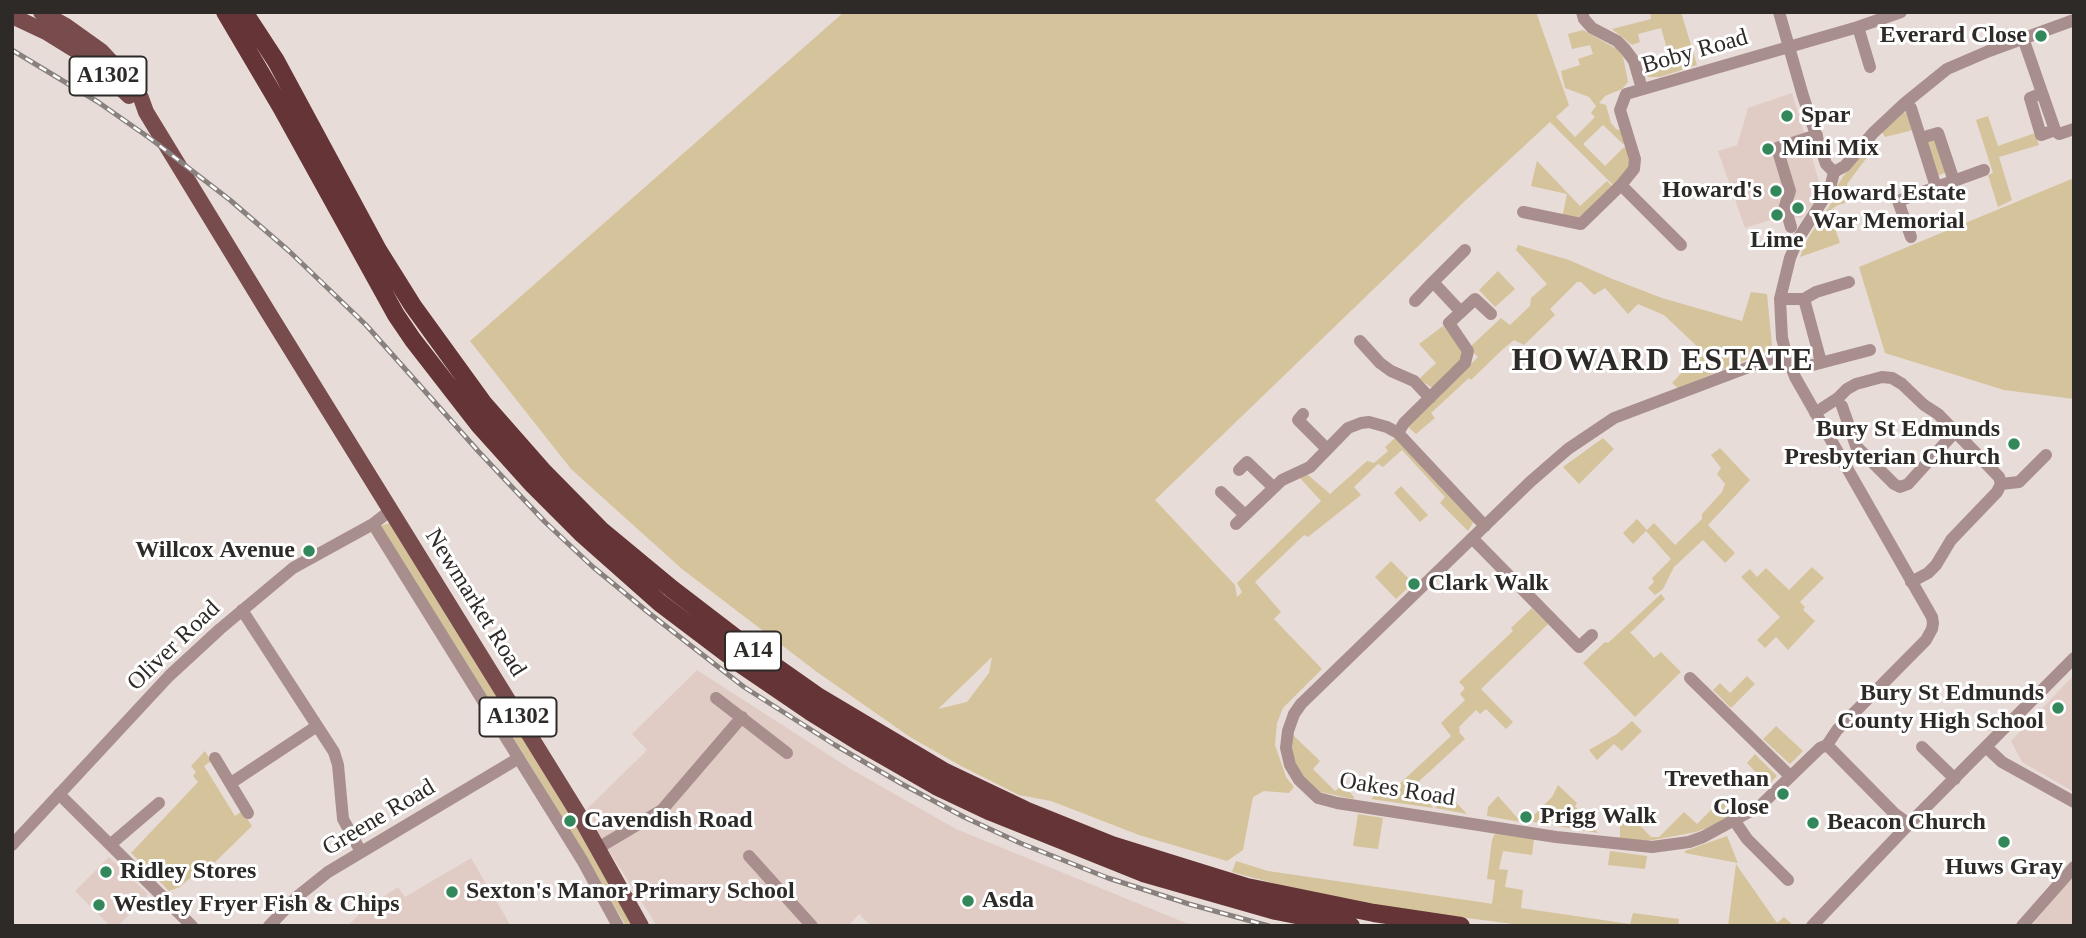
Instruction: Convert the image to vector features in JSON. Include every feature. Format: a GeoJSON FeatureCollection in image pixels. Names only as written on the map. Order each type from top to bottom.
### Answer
{"type":"FeatureCollection","features":[{"type":"Feature","properties":{"kind":"highway","name":"A14"},"geometry":{"type":"LineString","coordinates":[[225,12],[396,315],[413,340],[479,425],[533,485],[581,533],[660,603],[742,665],[811,712],[925,780],[992,812],[1143,873],[1276,911],[1351,926]]}},
{"type":"Feature","properties":{"kind":"highway","name":"A14"},"geometry":{"type":"LineString","coordinates":[[244,12],[276,61],[378,250],[413,306],[484,404],[542,470],[602,531],[745,645],[841,711],[945,772],[1025,810],[1112,845],[1247,887],[1374,913],[1461,926]]}},
{"type":"Feature","properties":{"kind":"highway","name":"A14"},"geometry":{"type":"LineString","coordinates":[[258,12],[268,29],[276,61]]}},
{"type":"Feature","properties":{"kind":"main road","name":"A1302"},"geometry":{"type":"LineString","coordinates":[[41,12],[101,51],[132,87],[146,112]]}},
{"type":"Feature","properties":{"kind":"main road","name":"A1302"},"geometry":{"type":"LineString","coordinates":[[12,16],[46,32],[80,53],[146,112]]}},
{"type":"Feature","properties":{"kind":"main road","name":"Newmarket Road"},"geometry":{"type":"LineString","coordinates":[[146,112],[598,848],[641,926]]}},
{"type":"Feature","properties":{"kind":"street"},"geometry":{"type":"LineString","coordinates":[[1581,12],[1592,28],[1617,41],[1625,49],[1634,61],[1642,89]]}},
{"type":"Feature","properties":{"kind":"street"},"geometry":{"type":"LineString","coordinates":[[1779,12],[1826,164],[1834,172],[1845,166],[1873,132],[1947,69],[2074,20]]}},
{"type":"Feature","properties":{"kind":"street","name":"Boby Road"},"geometry":{"type":"LineString","coordinates":[[1523,212],[1581,224],[1622,185],[1634,169],[1635,159],[1620,110],[1626,94],[1901,12]]}},
{"type":"Feature","properties":{"kind":"street"},"geometry":{"type":"LineString","coordinates":[[1858,27],[1870,67]]}},
{"type":"Feature","properties":{"kind":"street"},"geometry":{"type":"LineString","coordinates":[[2023,38],[2055,130],[2059,134],[2074,129]]}},
{"type":"Feature","properties":{"kind":"street"},"geometry":{"type":"LineString","coordinates":[[1905,103],[1911,108],[1936,187]]}},
{"type":"Feature","properties":{"kind":"street"},"geometry":{"type":"LineString","coordinates":[[1921,138],[1938,133],[1954,181]]}},
{"type":"Feature","properties":{"kind":"street"},"geometry":{"type":"LineString","coordinates":[[1791,227],[1785,206],[1790,191],[1777,148],[1817,135]]}},
{"type":"Feature","properties":{"kind":"street"},"geometry":{"type":"LineString","coordinates":[[1911,237],[1898,201],[1984,170]]}},
{"type":"Feature","properties":{"kind":"street","name":"Oakes Road"},"geometry":{"type":"LineString","coordinates":[[1786,354],[1614,418],[1569,449],[1485,526],[1301,704],[1288,731],[1286,748],[1290,765],[1302,784],[1318,798],[1337,803],[1545,835],[1652,847],[1689,842],[1760,806],[1820,748],[1827,745],[1837,730],[1930,634],[1932,617],[1795,377],[1786,354],[1780,321],[1780,299],[1785,276],[1794,248],[1830,189],[1834,172]]}},
{"type":"Feature","properties":{"kind":"street"},"geometry":{"type":"LineString","coordinates":[[1622,185],[1681,245]]}},
{"type":"Feature","properties":{"kind":"street"},"geometry":{"type":"LineString","coordinates":[[1415,301],[1465,250]]}},
{"type":"Feature","properties":{"kind":"street"},"geometry":{"type":"LineString","coordinates":[[1433,282],[1461,312]]}},
{"type":"Feature","properties":{"kind":"street"},"geometry":{"type":"LineString","coordinates":[[1780,299],[1804,299],[1816,292],[1849,282]]}},
{"type":"Feature","properties":{"kind":"street"},"geometry":{"type":"LineString","coordinates":[[1398,433],[1404,423],[1465,363],[1468,351],[1449,323],[1475,299],[1491,314]]}},
{"type":"Feature","properties":{"kind":"street"},"geometry":{"type":"LineString","coordinates":[[1804,299],[1815,364],[1870,350]]}},
{"type":"Feature","properties":{"kind":"street"},"geometry":{"type":"LineString","coordinates":[[1360,341],[1391,372],[1414,381],[1430,398]]}},
{"type":"Feature","properties":{"kind":"street"},"geometry":{"type":"LineString","coordinates":[[1815,413],[1856,384],[1888,377],[1902,383],[1999,477],[2001,484],[1997,492],[1951,540],[1937,565],[1911,582]]}},
{"type":"Feature","properties":{"kind":"street"},"geometry":{"type":"LineString","coordinates":[[1842,406],[1856,446],[1868,465],[1900,487],[1908,484],[1955,432]]}},
{"type":"Feature","properties":{"kind":"street"},"geometry":{"type":"LineString","coordinates":[[1303,414],[1298,420],[1327,449]]}},
{"type":"Feature","properties":{"kind":"street"},"geometry":{"type":"LineString","coordinates":[[1222,492],[1240,520],[1282,480],[1310,467],[1348,428],[1361,423],[1377,424],[1398,433],[1485,526]]}},
{"type":"Feature","properties":{"kind":"street"},"geometry":{"type":"LineString","coordinates":[[2001,484],[2019,482],[2046,455]]}},
{"type":"Feature","properties":{"kind":"street"},"geometry":{"type":"LineString","coordinates":[[1238,470],[1247,462],[1273,487]]}},
{"type":"Feature","properties":{"kind":"street","name":"Oliver Road"},"geometry":{"type":"LineString","coordinates":[[12,845],[169,676],[242,610],[293,568],[373,524],[391,510]]}},
{"type":"Feature","properties":{"kind":"street"},"geometry":{"type":"LineString","coordinates":[[373,524],[582,860],[618,926]]}},
{"type":"Feature","properties":{"kind":"street"},"geometry":{"type":"LineString","coordinates":[[1473,538],[1579,647],[1592,635]]}},
{"type":"Feature","properties":{"kind":"street"},"geometry":{"type":"LineString","coordinates":[[242,610],[334,752],[338,765],[343,819],[361,852]]}},
{"type":"Feature","properties":{"kind":"street"},"geometry":{"type":"LineString","coordinates":[[1812,926],[2074,658]]}},
{"type":"Feature","properties":{"kind":"street"},"geometry":{"type":"LineString","coordinates":[[1690,678],[1790,776]]}},
{"type":"Feature","properties":{"kind":"street"},"geometry":{"type":"LineString","coordinates":[[716,698],[787,753]]}},
{"type":"Feature","properties":{"kind":"street"},"geometry":{"type":"LineString","coordinates":[[598,848],[662,810],[742,717]]}},
{"type":"Feature","properties":{"kind":"street"},"geometry":{"type":"LineString","coordinates":[[231,783],[317,726]]}},
{"type":"Feature","properties":{"kind":"street"},"geometry":{"type":"LineString","coordinates":[[1827,745],[1894,813],[1909,824]]}},
{"type":"Feature","properties":{"kind":"street"},"geometry":{"type":"LineString","coordinates":[[1922,747],[1955,779]]}},
{"type":"Feature","properties":{"kind":"street"},"geometry":{"type":"LineString","coordinates":[[1986,747],[2002,761],[2074,802]]}},
{"type":"Feature","properties":{"kind":"street"},"geometry":{"type":"LineString","coordinates":[[215,758],[248,813]]}},
{"type":"Feature","properties":{"kind":"street","name":"Greene Road"},"geometry":{"type":"LineString","coordinates":[[269,926],[298,896],[328,872],[519,758]]}},
{"type":"Feature","properties":{"kind":"street"},"geometry":{"type":"LineString","coordinates":[[59,794],[192,926]]}},
{"type":"Feature","properties":{"kind":"street"},"geometry":{"type":"LineString","coordinates":[[111,844],[159,803]]}},
{"type":"Feature","properties":{"kind":"street"},"geometry":{"type":"LineString","coordinates":[[1734,820],[1747,839],[1788,880]]}},
{"type":"Feature","properties":{"kind":"street"},"geometry":{"type":"LineString","coordinates":[[749,856],[812,926]]}},
{"type":"Feature","properties":{"kind":"street"},"geometry":{"type":"LineString","coordinates":[[2022,926],[2074,867]]}},
{"type":"Feature","properties":{"kind":"shaded area"},"geometry":{"type":"Polygon","coordinates":[[[844,12],[1536,12],[1569,105],[1556,117],[1575,137],[1595,117],[1591,113],[1596,106],[1589,97],[1565,88],[1561,71],[1580,65],[1578,59],[1593,54],[1590,45],[1572,49],[1568,34],[1583,30],[1620,51],[1623,57],[1628,82],[1622,89],[1605,96],[1599,103],[1606,105],[1611,123],[1616,129],[1623,131],[1626,143],[1623,144],[1603,125],[1583,144],[1605,166],[1623,148],[1628,147],[1632,166],[1615,187],[1550,122],[1155,500],[1235,585],[1237,597],[1242,592],[1237,583],[1321,501],[1300,478],[1307,474],[1330,494],[1367,461],[1374,463],[1388,451],[1385,447],[1397,436],[1474,521],[1468,531],[1440,503],[1445,497],[1402,450],[1383,467],[1378,464],[1354,487],[1361,495],[1308,537],[1304,535],[1255,582],[1281,612],[1274,619],[1322,669],[1283,708],[1277,723],[1275,745],[1286,777],[1294,787],[1289,793],[1264,791],[1253,797],[1243,850],[1227,861],[1139,835],[1051,801],[1019,795],[910,737],[817,672],[682,569],[571,469],[470,341],[844,12]],[[992,657],[938,709],[967,702],[989,673],[992,657]]]}},
{"type":"Feature","properties":{"kind":"shaded area"},"geometry":{"type":"Polygon","coordinates":[[[1650,12],[1681,12],[1697,65],[1660,77],[1648,77],[1644,74],[1672,66],[1661,28],[1638,34],[1640,42],[1632,45],[1612,29],[1651,19],[1650,12]]]}},
{"type":"Feature","properties":{"kind":"shaded area"},"geometry":{"type":"Polygon","coordinates":[[[1792,93],[1822,191],[1802,218],[1783,216],[1745,228],[1718,151],[1737,145],[1748,108],[1792,93]]]}},
{"type":"Feature","properties":{"kind":"shaded area"},"geometry":{"type":"Polygon","coordinates":[[[1902,112],[1908,113],[1913,130],[1885,137],[1882,132],[1902,112]]]}},
{"type":"Feature","properties":{"kind":"shaded area"},"geometry":{"type":"Polygon","coordinates":[[[1988,116],[1998,146],[2035,133],[2039,145],[1999,157],[2012,200],[1998,207],[1988,175],[1993,173],[1976,120],[1988,116]]]}},
{"type":"Feature","properties":{"kind":"shaded area"},"geometry":{"type":"Polygon","coordinates":[[[1936,136],[1948,172],[1936,176],[1924,140],[1936,136]]]}},
{"type":"Feature","properties":{"kind":"shaded area"},"geometry":{"type":"Polygon","coordinates":[[[1873,141],[1877,144],[1847,184],[1852,201],[1829,211],[1840,243],[1800,257],[1807,240],[1838,193],[1834,191],[1844,175],[1873,141]]]}},
{"type":"Feature","properties":{"kind":"shaded area"},"geometry":{"type":"Polygon","coordinates":[[[1537,161],[1580,206],[1607,181],[1614,188],[1582,220],[1562,218],[1567,194],[1531,186],[1537,161]]]}},
{"type":"Feature","properties":{"kind":"shaded area"},"geometry":{"type":"Polygon","coordinates":[[[2074,178],[2074,399],[2004,390],[1885,353],[1859,267],[2074,178]]]}},
{"type":"Feature","properties":{"kind":"shaded area"},"geometry":{"type":"Polygon","coordinates":[[[1895,183],[1899,193],[1883,199],[1880,188],[1895,183]]]}},
{"type":"Feature","properties":{"kind":"shaded area"},"geometry":{"type":"Polygon","coordinates":[[[1518,245],[1569,260],[1662,298],[1742,321],[1751,292],[1767,294],[1772,345],[1768,351],[1678,388],[1672,383],[1702,351],[1664,315],[1638,304],[1628,314],[1605,288],[1594,295],[1581,282],[1577,282],[1550,309],[1555,315],[1524,345],[1514,340],[1431,413],[1435,418],[1416,434],[1407,426],[1478,357],[1469,348],[1501,318],[1510,325],[1530,306],[1531,298],[1547,284],[1516,250],[1518,245]]]}},
{"type":"Feature","properties":{"kind":"shaded area"},"geometry":{"type":"Polygon","coordinates":[[[1498,271],[1515,289],[1495,307],[1479,290],[1498,271]]]}},
{"type":"Feature","properties":{"kind":"shaded area"},"geometry":{"type":"Polygon","coordinates":[[[1443,326],[1463,350],[1461,362],[1434,389],[1419,379],[1436,363],[1419,344],[1443,326]]]}},
{"type":"Feature","properties":{"kind":"shaded area"},"geometry":{"type":"Polygon","coordinates":[[[1603,438],[1614,449],[1579,484],[1563,467],[1603,438]]]}},
{"type":"Feature","properties":{"kind":"shaded area"},"geometry":{"type":"Polygon","coordinates":[[[1720,448],[1750,480],[1708,525],[1735,553],[1725,563],[1703,540],[1674,567],[1663,589],[1655,595],[1648,588],[1654,582],[1652,578],[1671,559],[1646,531],[1633,544],[1623,533],[1637,519],[1647,530],[1654,523],[1675,545],[1702,519],[1702,514],[1722,492],[1725,484],[1717,474],[1721,468],[1711,455],[1720,448]]]}},
{"type":"Feature","properties":{"kind":"shaded area"},"geometry":{"type":"Polygon","coordinates":[[[1401,486],[1428,515],[1420,522],[1394,493],[1401,486]]]}},
{"type":"Feature","properties":{"kind":"shaded area"},"geometry":{"type":"Polygon","coordinates":[[[390,523],[594,853],[634,926],[626,926],[531,766],[380,526],[390,523]]]}},
{"type":"Feature","properties":{"kind":"shaded area"},"geometry":{"type":"Polygon","coordinates":[[[1391,561],[1413,583],[1396,599],[1375,577],[1391,561]]]}},
{"type":"Feature","properties":{"kind":"shaded area"},"geometry":{"type":"Polygon","coordinates":[[[1812,567],[1824,578],[1800,602],[1805,607],[1803,610],[1815,621],[1788,650],[1776,637],[1765,648],[1757,640],[1780,617],[1741,577],[1750,569],[1757,577],[1766,568],[1789,590],[1812,567]]]}},
{"type":"Feature","properties":{"kind":"shaded area"},"geometry":{"type":"Polygon","coordinates":[[[1661,594],[1665,599],[1629,631],[1654,658],[1661,652],[1681,672],[1635,717],[1583,663],[1661,594]]]}},
{"type":"Feature","properties":{"kind":"shaded area"},"geometry":{"type":"Polygon","coordinates":[[[1532,608],[1548,624],[1481,689],[1513,722],[1506,729],[1486,709],[1480,714],[1476,710],[1459,727],[1459,732],[1465,739],[1416,784],[1433,808],[1371,799],[1388,782],[1395,788],[1451,736],[1441,723],[1465,700],[1460,694],[1465,688],[1459,682],[1513,631],[1511,628],[1532,608]]]}},
{"type":"Feature","properties":{"kind":"shaded area"},"geometry":{"type":"Polygon","coordinates":[[[697,670],[849,768],[956,829],[1186,923],[1201,926],[871,926],[859,914],[848,926],[657,926],[584,812],[647,750],[632,734],[697,670]]]}},
{"type":"Feature","properties":{"kind":"shaded area","name":"Bury St Edmunds County High School"},"geometry":{"type":"Polygon","coordinates":[[[2074,675],[2074,792],[2022,762],[2011,741],[2074,675]]]}},
{"type":"Feature","properties":{"kind":"shaded area"},"geometry":{"type":"Polygon","coordinates":[[[1747,676],[1755,684],[1731,708],[1713,690],[1720,683],[1730,693],[1747,676]]]}},
{"type":"Feature","properties":{"kind":"shaded area"},"geometry":{"type":"Polygon","coordinates":[[[1632,721],[1642,731],[1622,751],[1614,744],[1597,760],[1589,750],[1617,734],[1632,721]]]}},
{"type":"Feature","properties":{"kind":"shaded area"},"geometry":{"type":"Polygon","coordinates":[[[1776,726],[1803,751],[1790,764],[1763,739],[1776,726]]]}},
{"type":"Feature","properties":{"kind":"shaded area"},"geometry":{"type":"Polygon","coordinates":[[[1293,735],[1320,761],[1313,769],[1335,791],[1343,785],[1353,799],[1321,792],[1305,780],[1292,752],[1293,735]]]}},
{"type":"Feature","properties":{"kind":"shaded area"},"geometry":{"type":"Polygon","coordinates":[[[205,751],[211,761],[204,766],[235,816],[242,811],[252,826],[209,868],[206,864],[180,887],[169,891],[131,853],[198,782],[193,776],[196,772],[191,766],[205,751]]]}},
{"type":"Feature","properties":{"kind":"shaded area"},"geometry":{"type":"Polygon","coordinates":[[[1755,754],[1777,776],[1768,785],[1747,763],[1755,754]]]}},
{"type":"Feature","properties":{"kind":"shaded area"},"geometry":{"type":"Polygon","coordinates":[[[1558,785],[1577,803],[1575,806],[1598,833],[1528,821],[1552,797],[1558,785]]]}},
{"type":"Feature","properties":{"kind":"shaded area"},"geometry":{"type":"Polygon","coordinates":[[[1449,795],[1467,814],[1435,808],[1449,795]]]}},
{"type":"Feature","properties":{"kind":"shaded area"},"geometry":{"type":"Polygon","coordinates":[[[1498,796],[1521,822],[1487,816],[1488,807],[1498,796]]]}},
{"type":"Feature","properties":{"kind":"shaded area"},"geometry":{"type":"Polygon","coordinates":[[[1724,797],[1738,813],[1715,825],[1696,832],[1648,841],[1620,839],[1620,822],[1628,813],[1651,837],[1659,837],[1684,812],[1697,824],[1724,797]]]}},
{"type":"Feature","properties":{"kind":"shaded area"},"geometry":{"type":"Polygon","coordinates":[[[1358,814],[1383,818],[1378,849],[1353,846],[1358,814]]]}},
{"type":"Feature","properties":{"kind":"shaded area"},"geometry":{"type":"Polygon","coordinates":[[[1496,834],[1534,839],[1532,855],[1503,851],[1499,869],[1508,870],[1505,887],[1523,890],[1521,908],[1492,904],[1495,880],[1487,879],[1492,840],[1496,834]]]}},
{"type":"Feature","properties":{"kind":"shaded area"},"geometry":{"type":"Polygon","coordinates":[[[1727,836],[1738,863],[1685,853],[1685,851],[1727,836]]]}},
{"type":"Feature","properties":{"kind":"shaded area"},"geometry":{"type":"Polygon","coordinates":[[[1610,851],[1647,856],[1645,869],[1608,865],[1610,851]]]}},
{"type":"Feature","properties":{"kind":"shaded area"},"geometry":{"type":"Polygon","coordinates":[[[109,857],[148,894],[118,926],[110,926],[75,891],[109,857]]]}},
{"type":"Feature","properties":{"kind":"shaded area","name":"Sexton's Manor Primary School"},"geometry":{"type":"Polygon","coordinates":[[[471,858],[511,926],[348,926],[362,911],[398,887],[405,897],[471,858]]]}},
{"type":"Feature","properties":{"kind":"shaded area"},"geometry":{"type":"Polygon","coordinates":[[[1236,861],[1268,871],[1630,924],[1633,913],[1679,919],[1678,926],[1528,926],[1314,894],[1232,872],[1236,861]]]}},
{"type":"Feature","properties":{"kind":"shaded area"},"geometry":{"type":"Polygon","coordinates":[[[1736,864],[1777,923],[1784,917],[1794,926],[1728,926],[1736,864]]]}},
{"type":"Feature","properties":{"kind":"shaded area"},"geometry":{"type":"Polygon","coordinates":[[[2074,875],[2074,926],[2031,926],[2074,875]]]}},
{"type":"Feature","properties":{"kind":"railway"},"geometry":{"type":"LineString","coordinates":[[12,50],[98,102],[151,139],[230,200],[289,251],[366,325],[545,522],[593,567],[744,687],[902,784],[1020,843],[1108,878],[1269,926]]}},
{"type":"Feature","properties":{"kind":"place","name":"Everard Close"},"geometry":{"type":"Point","coordinates":[2041,36]}},
{"type":"Feature","properties":{"kind":"place","name":"Spar"},"geometry":{"type":"Point","coordinates":[1787,116]}},
{"type":"Feature","properties":{"kind":"place","name":"Mini Mix"},"geometry":{"type":"Point","coordinates":[1768,149]}},
{"type":"Feature","properties":{"kind":"place","name":"Howard's"},"geometry":{"type":"Point","coordinates":[1776,191]}},
{"type":"Feature","properties":{"kind":"place","name":"Howard Estate War Memorial"},"geometry":{"type":"Point","coordinates":[1798,208]}},
{"type":"Feature","properties":{"kind":"place","name":"Lime"},"geometry":{"type":"Point","coordinates":[1777,215]}},
{"type":"Feature","properties":{"kind":"place","name":"Bury St Edmunds Presbyterian Church"},"geometry":{"type":"Point","coordinates":[2014,444]}},
{"type":"Feature","properties":{"kind":"place","name":"Willcox Avenue"},"geometry":{"type":"Point","coordinates":[309,551]}},
{"type":"Feature","properties":{"kind":"place","name":"Clark Walk"},"geometry":{"type":"Point","coordinates":[1414,584]}},
{"type":"Feature","properties":{"kind":"place","name":"Bury St Edmunds County High School"},"geometry":{"type":"Point","coordinates":[2058,708]}},
{"type":"Feature","properties":{"kind":"place","name":"Trevethan Close"},"geometry":{"type":"Point","coordinates":[1783,794]}},
{"type":"Feature","properties":{"kind":"place","name":"Prigg Walk"},"geometry":{"type":"Point","coordinates":[1526,817]}},
{"type":"Feature","properties":{"kind":"place","name":"Cavendish Road"},"geometry":{"type":"Point","coordinates":[570,821]}},
{"type":"Feature","properties":{"kind":"place","name":"Beacon Church"},"geometry":{"type":"Point","coordinates":[1813,823]}},
{"type":"Feature","properties":{"kind":"place","name":"Huws Gray"},"geometry":{"type":"Point","coordinates":[2004,842]}},
{"type":"Feature","properties":{"kind":"place","name":"Ridley Stores"},"geometry":{"type":"Point","coordinates":[106,872]}},
{"type":"Feature","properties":{"kind":"place","name":"Sexton's Manor Primary School"},"geometry":{"type":"Point","coordinates":[452,892]}},
{"type":"Feature","properties":{"kind":"place","name":"Asda"},"geometry":{"type":"Point","coordinates":[968,901]}},
{"type":"Feature","properties":{"kind":"place","name":"Westley Fryer Fish & Chips"},"geometry":{"type":"Point","coordinates":[99,905]}},
{"type":"Feature","properties":{"kind":"district","name":"HOWARD ESTATE"},"geometry":{"type":"Point","coordinates":[1663,362]}}]}
